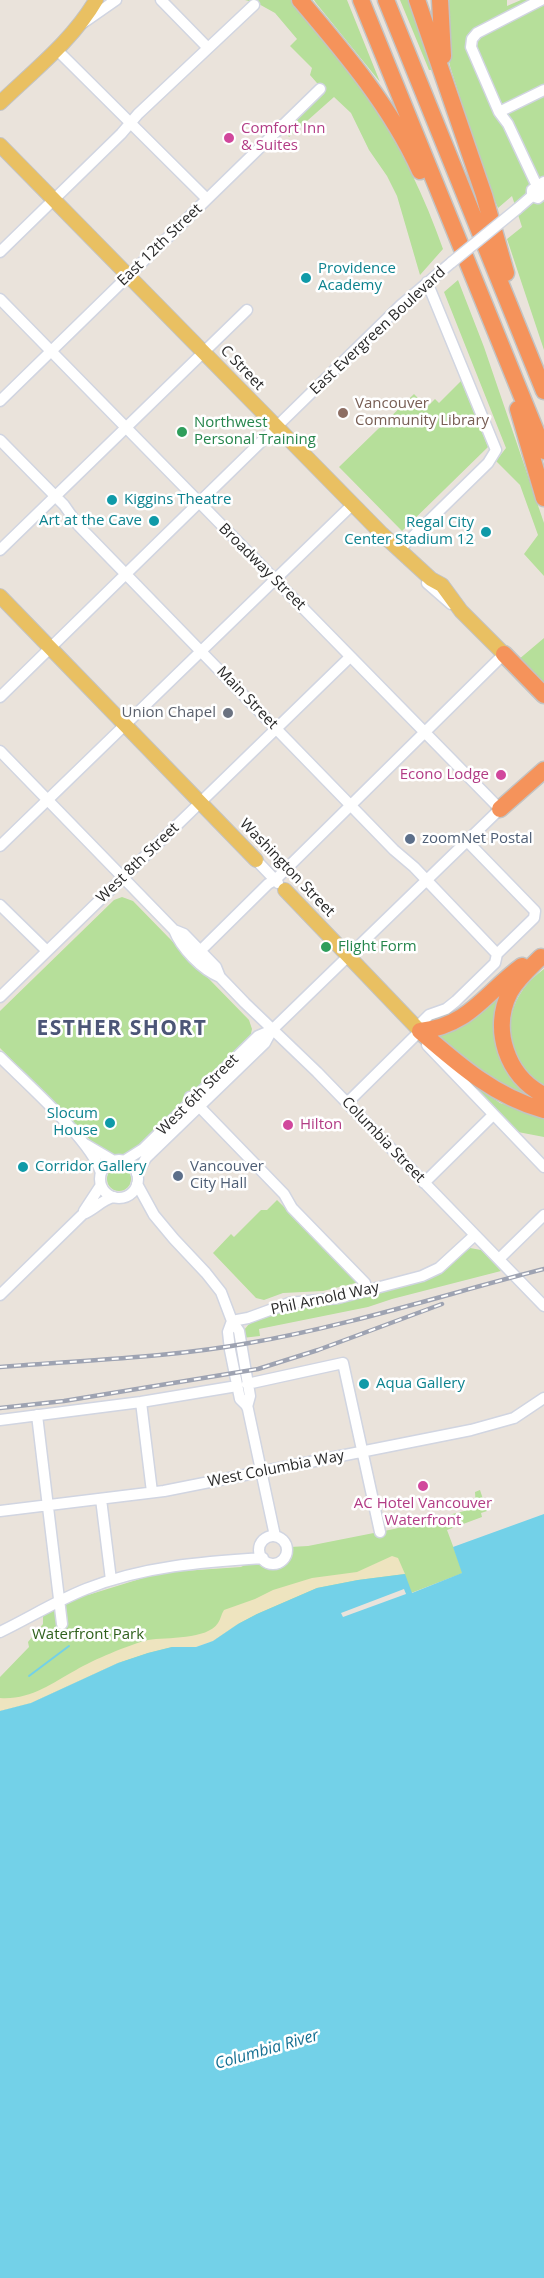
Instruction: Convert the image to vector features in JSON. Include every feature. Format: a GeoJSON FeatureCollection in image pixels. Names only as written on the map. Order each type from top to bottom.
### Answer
{"type":"FeatureCollection","features":[{"type":"Feature","properties":{"kind":"highway"},"geometry":{"type":"LineString","coordinates":[[300,0],[379,98],[415,160],[430,195],[471,271]]}},
{"type":"Feature","properties":{"kind":"highway"},"geometry":{"type":"LineString","coordinates":[[361,0],[544,451]]}},
{"type":"Feature","properties":{"kind":"highway"},"geometry":{"type":"LineString","coordinates":[[386,0],[544,391]]}},
{"type":"Feature","properties":{"kind":"highway"},"geometry":{"type":"LineString","coordinates":[[417,0],[484,195],[528,351]]}},
{"type":"Feature","properties":{"kind":"highway"},"geometry":{"type":"LineString","coordinates":[[440,0],[441,37],[447,90]]}},
{"type":"Feature","properties":{"kind":"highway"},"geometry":{"type":"LineString","coordinates":[[505,356],[523,429],[544,498]]}},
{"type":"Feature","properties":{"kind":"highway"},"geometry":{"type":"LineString","coordinates":[[504,654],[544,695]]}},
{"type":"Feature","properties":{"kind":"highway"},"geometry":{"type":"LineString","coordinates":[[500,809],[544,770]]}},
{"type":"Feature","properties":{"kind":"highway"},"geometry":{"type":"LineString","coordinates":[[420,1031],[444,1028],[457,1022],[510,975],[529,962],[542,957]]}},
{"type":"Feature","properties":{"kind":"highway"},"geometry":{"type":"LineString","coordinates":[[542,957],[520,978],[512,990],[504,1011],[502,1026],[505,1050],[514,1069],[528,1085],[544,1095]]}},
{"type":"Feature","properties":{"kind":"highway"},"geometry":{"type":"LineString","coordinates":[[420,1031],[486,1085],[514,1100],[544,1110]]}},
{"type":"Feature","properties":{"kind":"main road"},"geometry":{"type":"LineString","coordinates":[[0,103],[80,25],[96,0]]}},
{"type":"Feature","properties":{"kind":"main road","name":"C Street"},"geometry":{"type":"LineString","coordinates":[[0,145],[429,581],[442,585],[461,611],[504,654]]}},
{"type":"Feature","properties":{"kind":"main road","name":"Washington Street"},"geometry":{"type":"LineString","coordinates":[[0,596],[256,860]]}},
{"type":"Feature","properties":{"kind":"main road","name":"Washington Street"},"geometry":{"type":"LineString","coordinates":[[285,890],[420,1031]]}},
{"type":"Feature","properties":{"kind":"street"},"geometry":{"type":"LineString","coordinates":[[80,25],[116,0]]}},
{"type":"Feature","properties":{"kind":"street"},"geometry":{"type":"LineString","coordinates":[[161,0],[208,48]]}},
{"type":"Feature","properties":{"kind":"street"},"geometry":{"type":"LineString","coordinates":[[539,189],[508,124],[499,112],[473,54],[472,39],[485,28],[541,0]]}},
{"type":"Feature","properties":{"kind":"street"},"geometry":{"type":"LineString","coordinates":[[0,252],[254,4]]}},
{"type":"Feature","properties":{"kind":"street"},"geometry":{"type":"LineString","coordinates":[[56,49],[207,199]]}},
{"type":"Feature","properties":{"kind":"street","name":"East 12th Street"},"geometry":{"type":"LineString","coordinates":[[0,401],[320,90]]}},
{"type":"Feature","properties":{"kind":"street"},"geometry":{"type":"LineString","coordinates":[[499,112],[544,90]]}},
{"type":"Feature","properties":{"kind":"street","name":"East Evergreen Boulevard"},"geometry":{"type":"LineString","coordinates":[[0,698],[431,279],[539,189]]}},
{"type":"Feature","properties":{"kind":"street"},"geometry":{"type":"LineString","coordinates":[[399,550],[493,457],[496,450],[431,279]]}},
{"type":"Feature","properties":{"kind":"street","name":"Broadway Street"},"geometry":{"type":"LineString","coordinates":[[0,299],[500,809]]}},
{"type":"Feature","properties":{"kind":"street"},"geometry":{"type":"LineString","coordinates":[[0,550],[247,310]]}},
{"type":"Feature","properties":{"kind":"street","name":"Main Street"},"geometry":{"type":"LineString","coordinates":[[0,440],[55,496],[78,525],[497,954]]}},
{"type":"Feature","properties":{"kind":"street"},"geometry":{"type":"LineString","coordinates":[[0,846],[353,504]]}},
{"type":"Feature","properties":{"kind":"street"},"geometry":{"type":"LineString","coordinates":[[197,954],[425,734],[504,654]]}},
{"type":"Feature","properties":{"kind":"street","name":"West 8th Street"},"geometry":{"type":"LineString","coordinates":[[0,997],[350,657]]}},
{"type":"Feature","properties":{"kind":"street","name":"Columbia Street"},"geometry":{"type":"LineString","coordinates":[[0,751],[174,930],[178,940],[197,954],[210,973],[220,977],[348,1102],[544,1306]]}},
{"type":"Feature","properties":{"kind":"street","name":"West 6th Street"},"geometry":{"type":"LineString","coordinates":[[119,1161],[138,1154],[194,1101],[265,1042],[272,1030],[500,809]]}},
{"type":"Feature","properties":{"kind":"street"},"geometry":{"type":"LineString","coordinates":[[348,1102],[420,1031],[421,1023],[429,1015],[452,1005],[487,972],[495,963],[497,954],[535,915],[533,908],[467,841]]}},
{"type":"Feature","properties":{"kind":"street","name":"Washington Street"},"geometry":{"type":"LineString","coordinates":[[256,860],[285,890]]}},
{"type":"Feature","properties":{"kind":"street"},"geometry":{"type":"LineString","coordinates":[[0,905],[47,951]]}},
{"type":"Feature","properties":{"kind":"street","name":"Washington Street"},"geometry":{"type":"LineString","coordinates":[[420,1031],[428,1047],[544,1167]]}},
{"type":"Feature","properties":{"kind":"street"},"geometry":{"type":"LineString","coordinates":[[0,1057],[85,1144],[97,1162],[105,1192],[154,1215]]}},
{"type":"Feature","properties":{"kind":"street"},"geometry":{"type":"LineString","coordinates":[[194,1101],[284,1194],[292,1208],[365,1283],[368,1291]]}},
{"type":"Feature","properties":{"kind":"street","name":"West 6th Street"},"geometry":{"type":"LineString","coordinates":[[137,1179],[146,1158],[194,1101]]}},
{"type":"Feature","properties":{"kind":"street"},"geometry":{"type":"LineString","coordinates":[[424,1183],[493,1115]]}},
{"type":"Feature","properties":{"kind":"street"},"geometry":{"type":"LineString","coordinates":[[0,1632],[60,1600],[135,1572],[203,1562],[262,1558],[275,1564],[285,1556],[285,1544],[275,1536],[247,1407],[250,1396],[242,1385],[228,1332],[232,1321],[221,1292],[154,1215],[132,1166],[85,1144]]}},
{"type":"Feature","properties":{"kind":"street"},"geometry":{"type":"LineString","coordinates":[[0,1295],[83,1214],[105,1166],[119,1161]]}},
{"type":"Feature","properties":{"kind":"street"},"geometry":{"type":"LineString","coordinates":[[83,1214],[91,1211],[104,1200],[133,1192],[137,1179]]}},
{"type":"Feature","properties":{"kind":"street"},"geometry":{"type":"LineString","coordinates":[[499,1260],[544,1215]]}},
{"type":"Feature","properties":{"kind":"street","name":"Phil Arnold Way"},"geometry":{"type":"LineString","coordinates":[[232,1321],[248,1318],[289,1303],[328,1300],[430,1273],[475,1235]]}},
{"type":"Feature","properties":{"kind":"street"},"geometry":{"type":"LineString","coordinates":[[0,1420],[141,1402],[242,1385],[343,1363],[380,1532]]}},
{"type":"Feature","properties":{"kind":"street","name":"West Columbia Way"},"geometry":{"type":"LineString","coordinates":[[0,1511],[152,1492],[261,1473],[499,1424],[514,1418],[544,1398]]}},
{"type":"Feature","properties":{"kind":"street"},"geometry":{"type":"LineString","coordinates":[[141,1402],[152,1492]]}},
{"type":"Feature","properties":{"kind":"street"},"geometry":{"type":"LineString","coordinates":[[37,1415],[62,1624]]}},
{"type":"Feature","properties":{"kind":"street"},"geometry":{"type":"LineString","coordinates":[[100,1499],[111,1580]]}},
{"type":"Feature","properties":{"kind":"street"},"geometry":{"type":"LineString","coordinates":[[262,1558],[260,1546],[266,1539],[275,1536]]}},
{"type":"Feature","properties":{"kind":"green space"},"geometry":{"type":"Polygon","coordinates":[[[245,0],[291,0],[343,62],[371,101],[412,173],[443,249],[420,275],[397,196],[387,176],[369,150],[351,113],[334,97],[289,137],[285,131],[323,90],[310,75],[312,68],[290,46],[297,39],[275,13],[257,3],[245,0]]]}},
{"type":"Feature","properties":{"kind":"green space"},"geometry":{"type":"Polygon","coordinates":[[[314,0],[347,0],[380,82],[316,3],[314,0]]]}},
{"type":"Feature","properties":{"kind":"green space"},"geometry":{"type":"Polygon","coordinates":[[[400,0],[410,0],[433,70],[429,70],[400,0]]]}},
{"type":"Feature","properties":{"kind":"green space"},"geometry":{"type":"Polygon","coordinates":[[[446,0],[507,0],[507,6],[521,0],[544,0],[544,350],[507,239],[522,227],[512,196],[498,208],[485,177],[450,66],[445,42],[446,0]]]}},
{"type":"Feature","properties":{"kind":"green space"},"geometry":{"type":"Polygon","coordinates":[[[458,280],[484,347],[544,523],[544,576],[524,554],[538,535],[520,485],[496,461],[506,448],[444,292],[458,280]]]}},
{"type":"Feature","properties":{"kind":"green space"},"geometry":{"type":"Polygon","coordinates":[[[461,381],[488,447],[402,531],[339,467],[414,394],[427,407],[435,399],[439,403],[461,381]]]}},
{"type":"Feature","properties":{"kind":"green space"},"geometry":{"type":"Polygon","coordinates":[[[544,638],[544,686],[518,660],[544,638]]]}},
{"type":"Feature","properties":{"kind":"green space"},"geometry":{"type":"Polygon","coordinates":[[[122,897],[133,901],[249,1020],[252,1029],[250,1038],[140,1146],[124,1155],[115,1156],[98,1148],[0,1048],[0,1011],[114,900],[122,897]]]}},
{"type":"Feature","properties":{"kind":"green space"},"geometry":{"type":"Polygon","coordinates":[[[544,969],[544,1089],[523,1069],[511,1041],[510,1027],[516,1001],[532,979],[544,969]]]}},
{"type":"Feature","properties":{"kind":"green space"},"geometry":{"type":"Polygon","coordinates":[[[496,997],[500,999],[526,1100],[489,1082],[434,1035],[496,997]]]}},
{"type":"Feature","properties":{"kind":"green space"},"geometry":{"type":"Polygon","coordinates":[[[474,1085],[500,1103],[544,1117],[544,1137],[518,1132],[472,1087],[474,1085]]]}},
{"type":"Feature","properties":{"kind":"green space"},"geometry":{"type":"Polygon","coordinates":[[[119,1167],[127,1171],[131,1179],[127,1187],[119,1191],[111,1187],[107,1179],[111,1171],[119,1167]]]}},
{"type":"Feature","properties":{"kind":"green space"},"geometry":{"type":"Polygon","coordinates":[[[277,1200],[360,1282],[323,1291],[283,1293],[264,1300],[256,1298],[213,1253],[231,1234],[234,1237],[261,1210],[267,1210],[277,1200]]]}},
{"type":"Feature","properties":{"kind":"green space"},"geometry":{"type":"Polygon","coordinates":[[[470,1248],[481,1250],[501,1271],[368,1307],[259,1329],[260,1336],[242,1338],[249,1324],[286,1308],[336,1304],[425,1281],[440,1273],[470,1248]]]}},
{"type":"Feature","properties":{"kind":"green space","name":"Waterfront Park"},"geometry":{"type":"Polygon","coordinates":[[[480,1490],[487,1511],[481,1513],[482,1517],[447,1530],[463,1573],[411,1593],[238,1624],[213,1641],[118,1663],[31,1703],[0,1711],[0,1677],[29,1647],[28,1642],[43,1624],[43,1614],[82,1594],[88,1595],[143,1578],[148,1574],[179,1568],[183,1571],[241,1567],[252,1564],[281,1564],[286,1561],[290,1547],[308,1546],[394,1529],[476,1508],[475,1492],[480,1490]]]}},
{"type":"Feature","properties":{"kind":"sand"},"geometry":{"type":"Polygon","coordinates":[[[392,1556],[398,1558],[405,1574],[317,1588],[257,1614],[213,1641],[196,1647],[172,1647],[148,1653],[118,1663],[31,1703],[0,1711],[0,1698],[31,1694],[121,1649],[148,1640],[186,1637],[205,1632],[218,1623],[224,1610],[273,1590],[312,1578],[357,1572],[392,1556]]]}},
{"type":"Feature","properties":{"kind":"water"},"geometry":{"type":"Polygon","coordinates":[[[544,1514],[544,2278],[0,2278],[0,1711],[31,1703],[118,1663],[148,1653],[172,1647],[196,1647],[213,1641],[257,1614],[317,1588],[405,1574],[412,1593],[462,1573],[453,1547],[544,1514]]]}},
{"type":"Feature","properties":{"kind":"pier"},"geometry":{"type":"Polygon","coordinates":[[[404,1589],[406,1594],[343,1617],[341,1613],[404,1589]]]}},
{"type":"Feature","properties":{"kind":"waterway","name":"Columbia River"},"geometry":{"type":"LineString","coordinates":[[29,1676],[69,1646]]}},
{"type":"Feature","properties":{"kind":"railway"},"geometry":{"type":"LineString","coordinates":[[0,1367],[156,1355],[249,1343],[360,1319],[544,1269]]}},
{"type":"Feature","properties":{"kind":"railway"},"geometry":{"type":"LineString","coordinates":[[0,1408],[64,1401],[258,1369],[318,1350],[442,1304]]}},
{"type":"Feature","properties":{"kind":"place","name":"Comfort Inn & Suites"},"geometry":{"type":"Point","coordinates":[229,138]}},
{"type":"Feature","properties":{"kind":"place","name":"Providence Academy"},"geometry":{"type":"Point","coordinates":[306,278]}},
{"type":"Feature","properties":{"kind":"place","name":"Vancouver Community Library"},"geometry":{"type":"Point","coordinates":[343,413]}},
{"type":"Feature","properties":{"kind":"place","name":"Northwest Personal Training"},"geometry":{"type":"Point","coordinates":[182,432]}},
{"type":"Feature","properties":{"kind":"place","name":"Kiggins Theatre"},"geometry":{"type":"Point","coordinates":[112,500]}},
{"type":"Feature","properties":{"kind":"place","name":"Art at the Cave"},"geometry":{"type":"Point","coordinates":[154,521]}},
{"type":"Feature","properties":{"kind":"place","name":"Regal City Center Stadium 12"},"geometry":{"type":"Point","coordinates":[486,532]}},
{"type":"Feature","properties":{"kind":"place","name":"Union Chapel"},"geometry":{"type":"Point","coordinates":[228,713]}},
{"type":"Feature","properties":{"kind":"place","name":"Econo Lodge"},"geometry":{"type":"Point","coordinates":[501,775]}},
{"type":"Feature","properties":{"kind":"place","name":"zoomNet Postal"},"geometry":{"type":"Point","coordinates":[410,839]}},
{"type":"Feature","properties":{"kind":"place","name":"Flight Form"},"geometry":{"type":"Point","coordinates":[326,947]}},
{"type":"Feature","properties":{"kind":"place","name":"Slocum House"},"geometry":{"type":"Point","coordinates":[110,1123]}},
{"type":"Feature","properties":{"kind":"place","name":"Hilton"},"geometry":{"type":"Point","coordinates":[288,1125]}},
{"type":"Feature","properties":{"kind":"place","name":"Corridor Gallery"},"geometry":{"type":"Point","coordinates":[23,1167]}},
{"type":"Feature","properties":{"kind":"place","name":"Vancouver City Hall"},"geometry":{"type":"Point","coordinates":[178,1176]}},
{"type":"Feature","properties":{"kind":"place","name":"Aqua Gallery"},"geometry":{"type":"Point","coordinates":[364,1384]}},
{"type":"Feature","properties":{"kind":"place","name":"AC Hotel Vancouver Waterfront"},"geometry":{"type":"Point","coordinates":[423,1486]}},
{"type":"Feature","properties":{"kind":"district","name":"ESTHER SHORT"},"geometry":{"type":"Point","coordinates":[122,1029]}}]}
